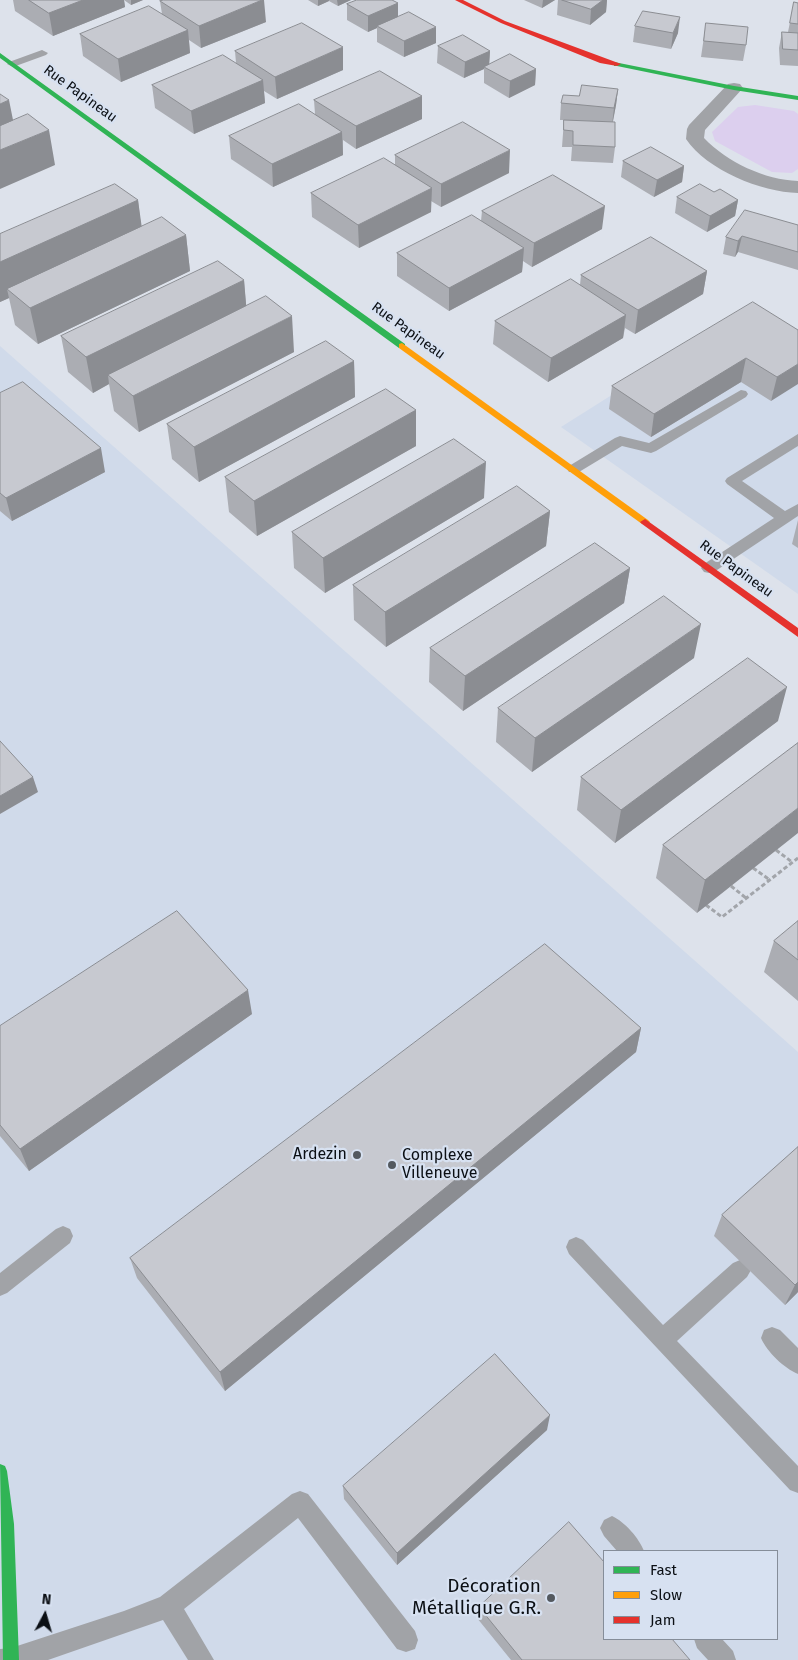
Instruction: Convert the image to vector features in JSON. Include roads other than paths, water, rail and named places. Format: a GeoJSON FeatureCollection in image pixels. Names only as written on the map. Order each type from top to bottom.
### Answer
{"type":"FeatureCollection","features":[{"type":"Feature","properties":{"kind":"street"},"geometry":{"type":"LineString","coordinates":[[458,0],[502,22],[603,61],[734,88],[798,98]]}},
{"type":"Feature","properties":{"kind":"street","name":"Rue Papineau"},"geometry":{"type":"LineString","coordinates":[[0,55],[798,633]]}},
{"type":"Feature","properties":{"kind":"street"},"geometry":{"type":"LineString","coordinates":[[734,88],[696,129],[696,139],[708,152],[756,179],[785,187],[798,187]]}},
{"type":"Feature","properties":{"kind":"street"},"geometry":{"type":"LineString","coordinates":[[0,1471],[7,1524],[11,1591],[11,1660]]}},
{"type":"Feature","properties":{"kind":"lane"},"geometry":{"type":"LineString","coordinates":[[13,64],[42,53]]}},
{"type":"Feature","properties":{"kind":"lane"},"geometry":{"type":"LineString","coordinates":[[574,469],[620,441],[651,448],[741,394]]}},
{"type":"Feature","properties":{"kind":"lane"},"geometry":{"type":"LineString","coordinates":[[785,518],[732,481],[798,439]]}},
{"type":"Feature","properties":{"kind":"lane"},"geometry":{"type":"LineString","coordinates":[[709,568],[798,509]]}},
{"type":"Feature","properties":{"kind":"lane"},"geometry":{"type":"LineString","coordinates":[[0,1286],[63,1236]]}},
{"type":"Feature","properties":{"kind":"lane"},"geometry":{"type":"LineString","coordinates":[[576,1247],[798,1482]]}},
{"type":"Feature","properties":{"kind":"lane"},"geometry":{"type":"LineString","coordinates":[[662,1340],[740,1270]]}},
{"type":"Feature","properties":{"kind":"lane"},"geometry":{"type":"LineString","coordinates":[[772,1338],[798,1364]]}},
{"type":"Feature","properties":{"kind":"lane"},"geometry":{"type":"LineString","coordinates":[[2,1660],[11,1660],[124,1623],[168,1606],[300,1502],[406,1640]]}},
{"type":"Feature","properties":{"kind":"lane"},"geometry":{"type":"LineString","coordinates":[[612,1528],[631,1550]]}},
{"type":"Feature","properties":{"kind":"lane"},"geometry":{"type":"LineString","coordinates":[[168,1606],[202,1660]]}},
{"type":"Feature","properties":{"kind":"lane"},"geometry":{"type":"LineString","coordinates":[[707,1640],[724,1660]]}},
{"type":"Feature","properties":{"kind":"place","name":"Ardezin"},"geometry":{"type":"Point","coordinates":[357,1155]}},
{"type":"Feature","properties":{"kind":"place","name":"Complexe Villeneuve"},"geometry":{"type":"Point","coordinates":[392,1165]}},
{"type":"Feature","properties":{"kind":"place","name":"Décoration Métallique G.R."},"geometry":{"type":"Point","coordinates":[551,1598]}}]}
